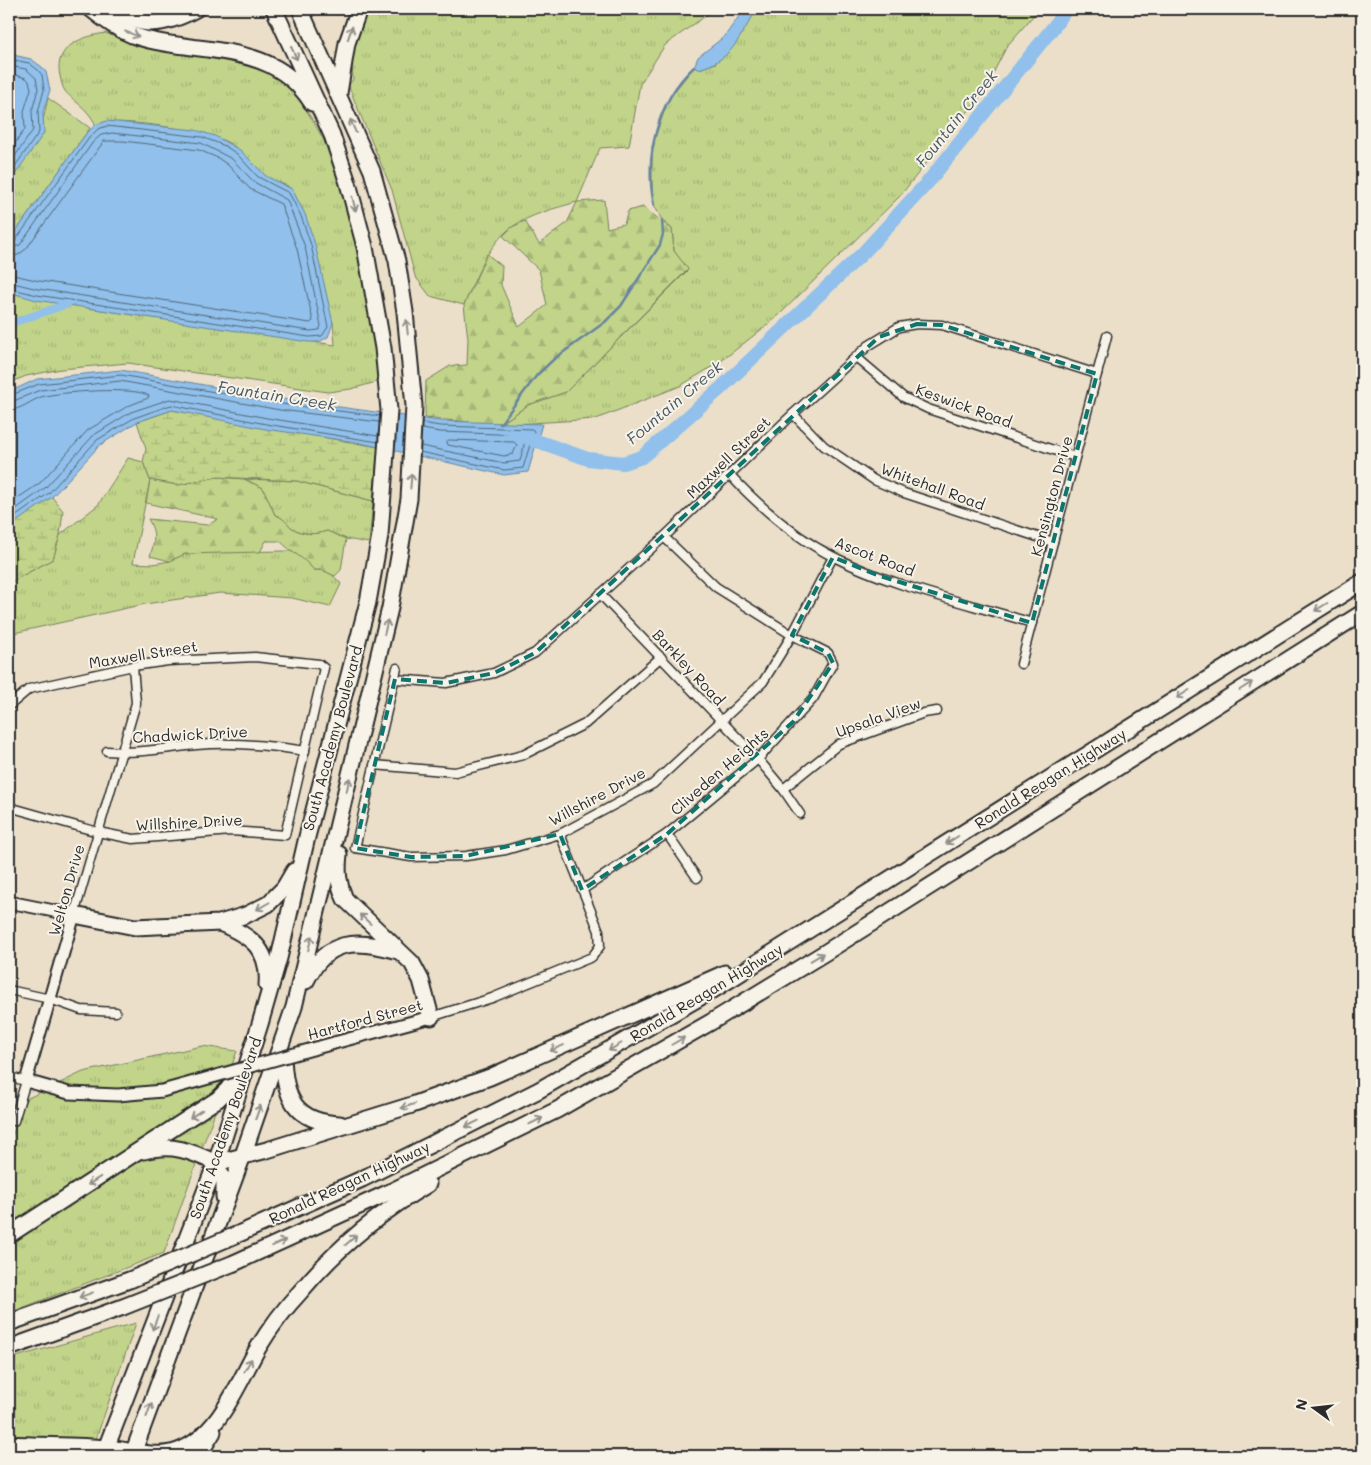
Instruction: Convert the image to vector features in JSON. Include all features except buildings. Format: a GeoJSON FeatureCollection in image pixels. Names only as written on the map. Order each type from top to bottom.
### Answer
{"type":"FeatureCollection","features":[{"type":"Feature","properties":{"kind":"highway"},"geometry":{"type":"LineString","coordinates":[[91,9],[119,29],[132,35],[152,40],[227,50],[274,67],[309,97],[332,135]]}},
{"type":"Feature","properties":{"kind":"highway"},"geometry":{"type":"LineString","coordinates":[[109,9],[136,22],[151,24],[168,22],[196,9]]}},
{"type":"Feature","properties":{"kind":"highway","name":"South Academy Boulevard"},"geometry":{"type":"LineString","coordinates":[[105,1452],[216,1163],[260,1024],[279,958],[307,837],[368,602],[380,535],[388,441],[387,382],[378,318],[364,246],[348,184],[332,135],[274,9]]}},
{"type":"Feature","properties":{"kind":"highway","name":"South Academy Boulevard"},"geometry":{"type":"LineString","coordinates":[[133,1454],[283,1045],[294,1007],[390,608],[405,529],[412,466],[414,406],[405,312],[397,261],[372,171],[300,9]]}},
{"type":"Feature","properties":{"kind":"highway"},"geometry":{"type":"LineString","coordinates":[[338,93],[347,43],[359,9]]}},
{"type":"Feature","properties":{"kind":"highway","name":"Ronald Reagan Highway"},"geometry":{"type":"LineString","coordinates":[[9,1323],[132,1278],[243,1232],[362,1179],[539,1090],[718,987],[761,958],[839,912],[1362,582]]}},
{"type":"Feature","properties":{"kind":"highway","name":"Ronald Reagan Highway"},"geometry":{"type":"LineString","coordinates":[[9,1348],[123,1308],[234,1263],[392,1191],[558,1110],[752,997],[1362,613]]}},
{"type":"Feature","properties":{"kind":"highway"},"geometry":{"type":"LineString","coordinates":[[343,805],[337,872],[340,887],[346,899],[357,912],[412,963],[421,980],[431,1018]]}},
{"type":"Feature","properties":{"kind":"highway"},"geometry":{"type":"LineString","coordinates":[[74,915],[98,922],[135,927],[220,923],[246,915],[268,904],[279,893],[296,867],[307,837]]}},
{"type":"Feature","properties":{"kind":"highway"},"geometry":{"type":"LineString","coordinates":[[220,923],[244,933],[263,955],[267,977],[260,1024]]}},
{"type":"Feature","properties":{"kind":"highway"},"geometry":{"type":"LineString","coordinates":[[294,1007],[318,960],[336,948],[360,942],[402,952]]}},
{"type":"Feature","properties":{"kind":"highway"},"geometry":{"type":"LineString","coordinates":[[135,1154],[158,1147],[177,1148],[189,1150],[216,1163],[242,1158],[412,1105],[490,1077],[761,958]]}},
{"type":"Feature","properties":{"kind":"highway"},"geometry":{"type":"LineString","coordinates":[[283,1045],[283,1080],[287,1094],[296,1108],[308,1117],[323,1123],[347,1125]]}},
{"type":"Feature","properties":{"kind":"highway"},"geometry":{"type":"LineString","coordinates":[[9,1235],[218,1099],[228,1089],[250,1052]]}},
{"type":"Feature","properties":{"kind":"highway"},"geometry":{"type":"LineString","coordinates":[[198,1456],[259,1346],[282,1314],[332,1258],[387,1210],[473,1159],[510,1134]]}},
{"type":"Feature","properties":{"kind":"highway"},"geometry":{"type":"LineString","coordinates":[[216,1163],[224,1181],[224,1203]]}},
{"type":"Feature","properties":{"kind":"highway"},"geometry":{"type":"LineString","coordinates":[[9,1444],[133,1454],[168,1453],[188,1446],[209,1429],[224,1407]]}},
{"type":"Feature","properties":{"kind":"highway"},"geometry":{"type":"LineString","coordinates":[[9,1451],[21,1456]]}},
{"type":"Feature","properties":{"kind":"street","name":"Maxwell Street"},"geometry":{"type":"LineString","coordinates":[[395,679],[446,683],[494,673],[535,653],[664,538],[793,414],[856,357],[880,338],[899,327],[930,324],[942,325],[1097,374]]}},
{"type":"Feature","properties":{"kind":"street","name":"Kensington Drive"},"geometry":{"type":"LineString","coordinates":[[1021,664],[1107,336]]}},
{"type":"Feature","properties":{"kind":"street","name":"Keswick Road"},"geometry":{"type":"LineString","coordinates":[[856,357],[903,397],[928,409],[1075,457]]}},
{"type":"Feature","properties":{"kind":"street","name":"Whitehall Road"},"geometry":{"type":"LineString","coordinates":[[793,414],[824,446],[874,480],[904,493],[1053,542]]}},
{"type":"Feature","properties":{"kind":"street","name":"Ascot Road"},"geometry":{"type":"LineString","coordinates":[[730,476],[754,501],[796,535],[833,557],[877,575],[1032,623]]}},
{"type":"Feature","properties":{"kind":"street"},"geometry":{"type":"LineString","coordinates":[[664,538],[716,587],[792,636]]}},
{"type":"Feature","properties":{"kind":"street","name":"Willshire Drive"},"geometry":{"type":"LineString","coordinates":[[374,765],[355,848],[411,857],[466,856],[506,850],[560,834],[653,784],[763,682],[792,636],[833,557]]}},
{"type":"Feature","properties":{"kind":"street","name":"Barkley Road"},"geometry":{"type":"LineString","coordinates":[[600,594],[758,759],[784,789],[800,814]]}},
{"type":"Feature","properties":{"kind":"street","name":"Cliveden Heights"},"geometry":{"type":"LineString","coordinates":[[582,890],[667,834],[758,759],[813,699],[833,663],[828,653],[792,636]]}},
{"type":"Feature","properties":{"kind":"street"},"geometry":{"type":"LineString","coordinates":[[398,668],[374,765],[455,772],[523,755],[585,724],[661,656]]}},
{"type":"Feature","properties":{"kind":"street","name":"Maxwell Street"},"geometry":{"type":"LineString","coordinates":[[9,706],[29,689],[133,666],[212,658],[254,657],[319,664],[324,668],[305,750]]}},
{"type":"Feature","properties":{"kind":"street","name":"Welton Drive"},"geometry":{"type":"LineString","coordinates":[[14,1121],[136,703],[133,666]]}},
{"type":"Feature","properties":{"kind":"street","name":"Upsala View"},"geometry":{"type":"LineString","coordinates":[[784,789],[839,744],[924,713],[937,711]]}},
{"type":"Feature","properties":{"kind":"street","name":"Chadwick Drive"},"geometry":{"type":"LineString","coordinates":[[107,751],[142,752],[197,745],[244,745],[305,750]]}},
{"type":"Feature","properties":{"kind":"street","name":"Willshire Drive"},"geometry":{"type":"LineString","coordinates":[[9,807],[98,832],[134,839],[231,831],[285,835],[305,750]]}},
{"type":"Feature","properties":{"kind":"street","name":"Hartford Street"},"geometry":{"type":"LineString","coordinates":[[9,1077],[69,1093],[118,1095],[162,1090],[334,1042],[431,1018],[492,998],[592,958],[600,946],[599,931],[560,834]]}},
{"type":"Feature","properties":{"kind":"street"},"geometry":{"type":"LineString","coordinates":[[667,834],[697,878]]}},
{"type":"Feature","properties":{"kind":"street"},"geometry":{"type":"LineString","coordinates":[[9,902],[74,915]]}},
{"type":"Feature","properties":{"kind":"street"},"geometry":{"type":"LineString","coordinates":[[9,990],[50,999],[81,1010],[116,1012]]}},
{"type":"Feature","properties":{"kind":"highlighted area"},"geometry":{"type":"Polygon","coordinates":[[[917,324],[942,325],[1097,374],[1032,623],[877,575],[833,557],[792,635],[828,653],[833,663],[793,722],[667,834],[582,890],[560,834],[466,856],[411,857],[355,848],[395,679],[446,683],[494,673],[535,653],[879,337],[917,324]]]}},
{"type":"Feature","properties":{"kind":"green space"},"geometry":{"type":"Polygon","coordinates":[[[369,9],[715,9],[665,45],[640,84],[629,146],[600,148],[577,202],[527,218],[503,234],[489,252],[464,305],[430,296],[415,276],[392,190],[348,85],[353,80],[351,47],[369,9]]]}},
{"type":"Feature","properties":{"kind":"green space"},"geometry":{"type":"Polygon","coordinates":[[[758,9],[1039,9],[1007,46],[983,93],[899,197],[776,318],[720,362],[680,386],[596,419],[499,425],[528,405],[566,392],[688,270],[674,251],[672,229],[662,220],[654,205],[652,193],[652,146],[669,98],[694,67],[699,69],[716,63],[758,9]]]}},
{"type":"Feature","properties":{"kind":"green space"},"geometry":{"type":"Polygon","coordinates":[[[106,33],[145,47],[227,61],[267,73],[285,85],[301,103],[316,126],[329,152],[351,207],[365,269],[380,381],[351,389],[328,392],[128,363],[61,369],[26,376],[9,383],[9,290],[89,308],[335,345],[333,323],[288,186],[266,177],[227,142],[201,133],[122,122],[96,125],[85,109],[65,91],[61,81],[59,66],[65,50],[79,40],[106,33]]]}},
{"type":"Feature","properties":{"kind":"green space"},"geometry":{"type":"Polygon","coordinates":[[[48,98],[90,128],[9,241],[9,183],[43,120],[48,98]]]}},
{"type":"Feature","properties":{"kind":"green space"},"geometry":{"type":"Polygon","coordinates":[[[604,200],[607,228],[624,224],[628,211],[643,207],[672,229],[674,251],[688,269],[566,392],[528,405],[499,425],[425,418],[426,381],[450,366],[467,365],[468,339],[464,305],[487,254],[502,266],[501,285],[519,327],[547,305],[539,270],[503,236],[512,227],[525,221],[539,244],[567,223],[577,202],[604,200]]]}},
{"type":"Feature","properties":{"kind":"green space"},"geometry":{"type":"Polygon","coordinates":[[[172,410],[378,447],[373,501],[297,481],[217,477],[178,485],[150,480],[143,462],[146,449],[137,422],[172,410]]]}},
{"type":"Feature","properties":{"kind":"green space"},"geometry":{"type":"Polygon","coordinates":[[[128,458],[143,462],[150,480],[133,563],[153,564],[170,561],[185,554],[209,552],[290,551],[301,556],[314,570],[322,570],[329,573],[341,584],[330,607],[292,598],[220,593],[145,604],[9,634],[9,583],[53,559],[60,535],[98,505],[128,458]]]}},
{"type":"Feature","properties":{"kind":"green space"},"geometry":{"type":"Polygon","coordinates":[[[217,477],[244,479],[263,488],[275,515],[299,532],[309,534],[327,531],[346,539],[341,570],[335,576],[322,570],[314,570],[280,541],[266,541],[260,552],[185,554],[170,561],[150,556],[154,537],[148,519],[208,525],[218,519],[146,503],[150,480],[178,485],[217,477]]]}},
{"type":"Feature","properties":{"kind":"green space"},"geometry":{"type":"Polygon","coordinates":[[[244,479],[297,481],[373,501],[369,543],[346,539],[327,531],[309,534],[295,530],[275,515],[263,488],[244,479]]]}},
{"type":"Feature","properties":{"kind":"green space"},"geometry":{"type":"Polygon","coordinates":[[[52,497],[63,511],[60,535],[53,559],[9,583],[9,525],[52,497]]]}},
{"type":"Feature","properties":{"kind":"green space"},"geometry":{"type":"Polygon","coordinates":[[[202,1046],[237,1051],[164,1253],[9,1313],[9,1144],[26,1099],[83,1072],[202,1046]]]}},
{"type":"Feature","properties":{"kind":"green space"},"geometry":{"type":"Polygon","coordinates":[[[136,1323],[90,1456],[9,1456],[9,1359],[136,1323]]]}},
{"type":"Feature","properties":{"kind":"water"},"geometry":{"type":"Polygon","coordinates":[[[744,9],[758,9],[728,53],[711,65],[699,69],[694,67],[698,57],[725,36],[744,9]]]}},
{"type":"Feature","properties":{"kind":"water"},"geometry":{"type":"Polygon","coordinates":[[[9,54],[31,59],[42,67],[46,72],[50,90],[43,112],[44,133],[9,183],[9,54]]]}},
{"type":"Feature","properties":{"kind":"water"},"geometry":{"type":"Polygon","coordinates":[[[107,121],[195,130],[215,136],[240,150],[266,176],[292,189],[305,214],[315,244],[333,323],[328,337],[319,342],[308,342],[36,300],[9,292],[9,241],[85,135],[95,125],[107,121]]]}},
{"type":"Feature","properties":{"kind":"water"},"geometry":{"type":"Polygon","coordinates":[[[121,370],[282,399],[440,421],[542,424],[528,472],[504,475],[356,442],[265,429],[172,410],[137,422],[100,445],[52,497],[9,527],[9,392],[37,379],[121,370]]]}},
{"type":"Feature","properties":{"kind":"waterway","name":"Fountain Creek"},"geometry":{"type":"LineString","coordinates":[[519,436],[588,459],[623,463],[642,457],[721,388],[864,252],[928,182],[1056,24],[1066,9]]}},
{"type":"Feature","properties":{"kind":"waterway"},"geometry":{"type":"LineString","coordinates":[[654,205],[651,187],[651,168],[656,131],[662,113],[671,96],[694,67]]}},
{"type":"Feature","properties":{"kind":"waterway"},"geometry":{"type":"LineString","coordinates":[[500,424],[537,375],[554,359],[605,322],[621,306],[660,245],[663,234],[662,220]]}},
{"type":"Feature","properties":{"kind":"waterway"},"geometry":{"type":"LineString","coordinates":[[9,324],[67,304]]}}]}
